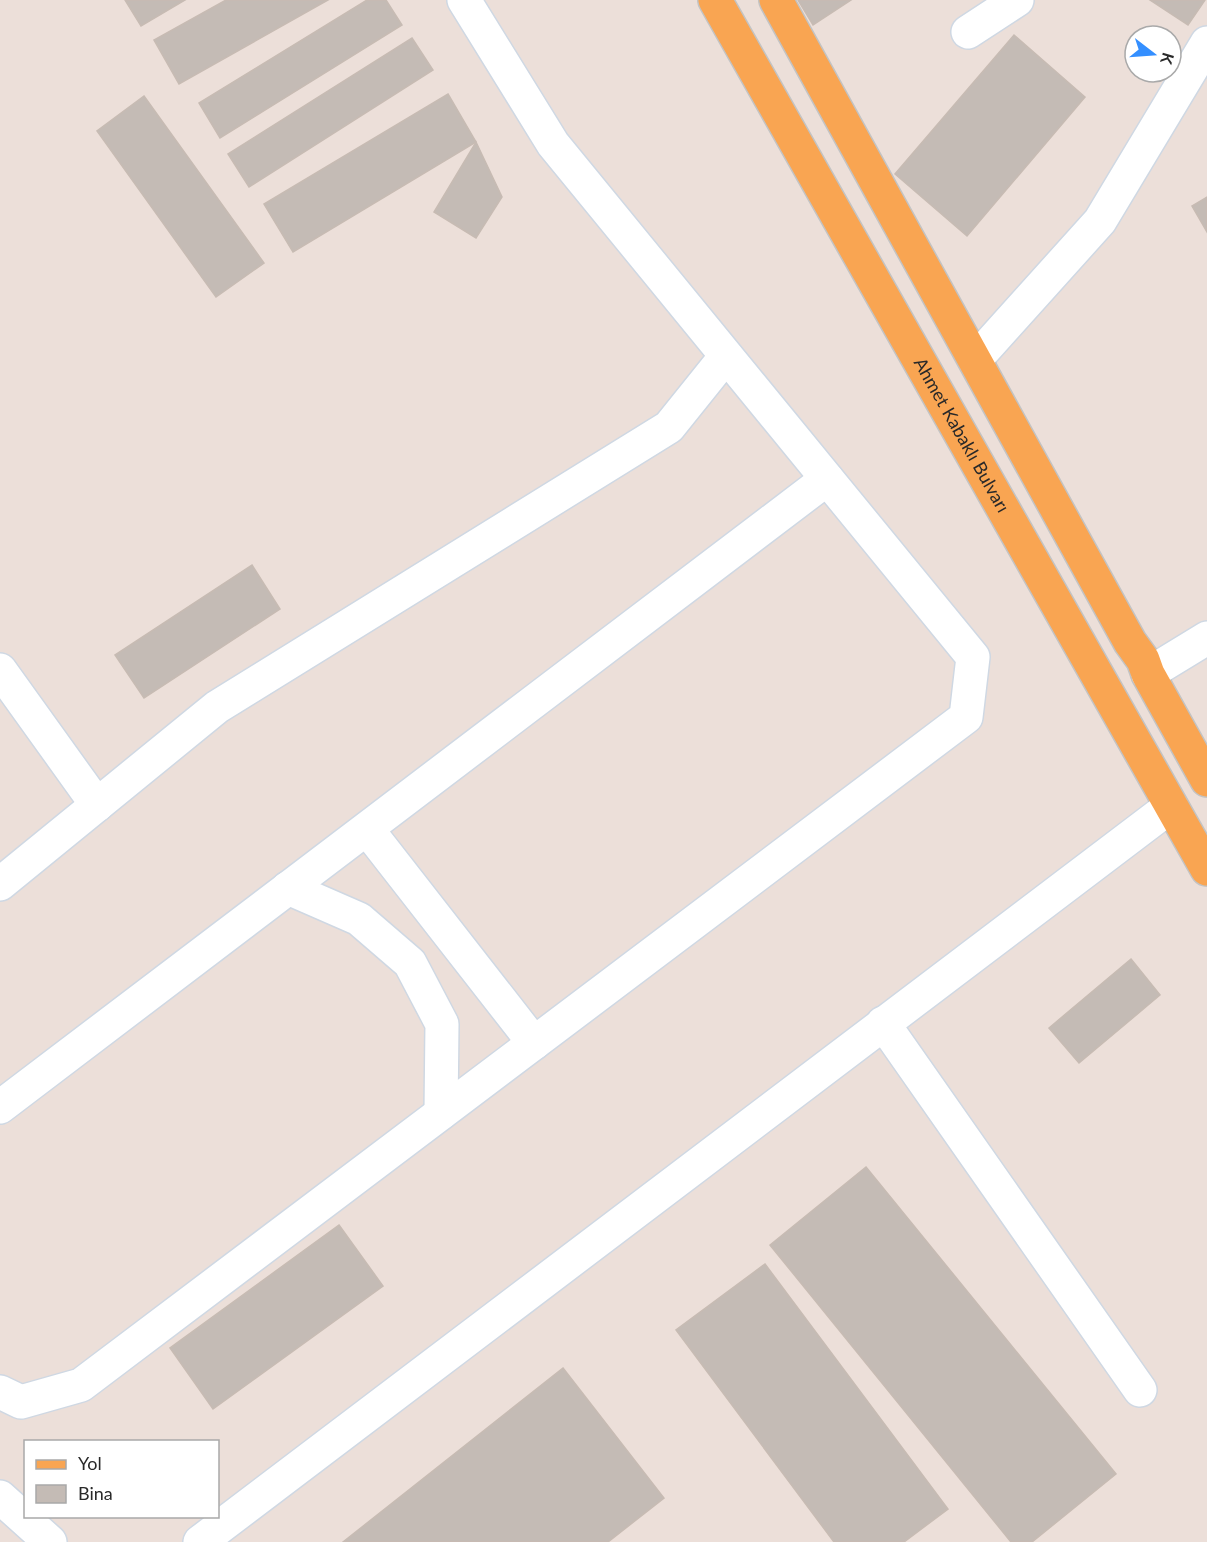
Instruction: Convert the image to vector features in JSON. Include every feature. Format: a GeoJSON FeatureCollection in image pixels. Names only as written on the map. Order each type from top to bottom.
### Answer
{"type":"FeatureCollection","features":[{"type":"Feature","properties":{"kind":"main road","name":"Ahmet Kabaklı Bulvarı"},"geometry":{"type":"LineString","coordinates":[[715,0],[1207,869]]}},
{"type":"Feature","properties":{"kind":"main road"},"geometry":{"type":"LineString","coordinates":[[776,0],[1130,642],[1143,660],[1148,674],[1207,780]]}},
{"type":"Feature","properties":{"kind":"street"},"geometry":{"type":"LineString","coordinates":[[0,1392],[21,1402],[81,1386],[966,717],[973,657],[553,144],[464,0]]}},
{"type":"Feature","properties":{"kind":"street"},"geometry":{"type":"LineString","coordinates":[[968,32],[1017,0]]}},
{"type":"Feature","properties":{"kind":"street"},"geometry":{"type":"LineString","coordinates":[[975,360],[1100,221],[1207,44]]}},
{"type":"Feature","properties":{"kind":"street"},"geometry":{"type":"LineString","coordinates":[[0,884],[217,707],[669,427],[726,356]]}},
{"type":"Feature","properties":{"kind":"street"},"geometry":{"type":"LineString","coordinates":[[0,1107],[827,479]]}},
{"type":"Feature","properties":{"kind":"street"},"geometry":{"type":"LineString","coordinates":[[1148,674],[1207,638]]}},
{"type":"Feature","properties":{"kind":"street"},"geometry":{"type":"LineString","coordinates":[[0,670],[97,805]]}},
{"type":"Feature","properties":{"kind":"street"},"geometry":{"type":"LineString","coordinates":[[200,1542],[1171,806]]}},
{"type":"Feature","properties":{"kind":"street"},"geometry":{"type":"LineString","coordinates":[[367,829],[534,1043]]}},
{"type":"Feature","properties":{"kind":"street"},"geometry":{"type":"LineString","coordinates":[[288,888],[359,919],[410,963],[442,1024],[441,1113]]}},
{"type":"Feature","properties":{"kind":"street"},"geometry":{"type":"LineString","coordinates":[[883,1023],[1140,1390]]}},
{"type":"Feature","properties":{"kind":"street"},"geometry":{"type":"LineString","coordinates":[[0,1497],[50,1542]]}},
{"type":"Feature","properties":{"kind":"building"},"geometry":{"type":"Polygon","coordinates":[[[125,0],[185,0],[141,26],[125,0]]]}},
{"type":"Feature","properties":{"kind":"building"},"geometry":{"type":"Polygon","coordinates":[[[226,0],[328,0],[179,84],[154,40],[226,0]]]}},
{"type":"Feature","properties":{"kind":"building"},"geometry":{"type":"Polygon","coordinates":[[[367,0],[386,0],[402,25],[220,138],[199,103],[367,0]]]}},
{"type":"Feature","properties":{"kind":"building"},"geometry":{"type":"Polygon","coordinates":[[[798,0],[851,0],[813,25],[798,0]]]}},
{"type":"Feature","properties":{"kind":"building"},"geometry":{"type":"Polygon","coordinates":[[[1150,0],[1205,0],[1188,25],[1150,0]]]}},
{"type":"Feature","properties":{"kind":"building"},"geometry":{"type":"Polygon","coordinates":[[[1014,35],[1085,97],[967,236],[895,174],[1014,35]]]}},
{"type":"Feature","properties":{"kind":"building"},"geometry":{"type":"Polygon","coordinates":[[[412,38],[433,70],[249,187],[228,154],[412,38]]]}},
{"type":"Feature","properties":{"kind":"building"},"geometry":{"type":"Polygon","coordinates":[[[448,94],[476,142],[293,252],[264,204],[448,94]]]}},
{"type":"Feature","properties":{"kind":"building"},"geometry":{"type":"Polygon","coordinates":[[[144,96],[264,263],[216,297],[97,131],[144,96]]]}},
{"type":"Feature","properties":{"kind":"building"},"geometry":{"type":"Polygon","coordinates":[[[476,142],[502,197],[476,238],[434,212],[476,142]]]}},
{"type":"Feature","properties":{"kind":"building"},"geometry":{"type":"Polygon","coordinates":[[[1207,197],[1207,232],[1192,206],[1207,197]]]}},
{"type":"Feature","properties":{"kind":"building"},"geometry":{"type":"Polygon","coordinates":[[[252,565],[280,609],[144,698],[115,655],[252,565]]]}},
{"type":"Feature","properties":{"kind":"building"},"geometry":{"type":"Polygon","coordinates":[[[1131,959],[1160,995],[1079,1063],[1049,1028],[1131,959]]]}},
{"type":"Feature","properties":{"kind":"building"},"geometry":{"type":"Polygon","coordinates":[[[866,1167],[1116,1474],[1032,1542],[1011,1542],[770,1245],[866,1167]]]}},
{"type":"Feature","properties":{"kind":"building"},"geometry":{"type":"Polygon","coordinates":[[[339,1225],[383,1286],[213,1409],[170,1348],[339,1225]]]}},
{"type":"Feature","properties":{"kind":"building"},"geometry":{"type":"Polygon","coordinates":[[[765,1264],[948,1509],[904,1542],[834,1542],[676,1330],[765,1264]]]}},
{"type":"Feature","properties":{"kind":"building"},"geometry":{"type":"Polygon","coordinates":[[[563,1368],[664,1498],[608,1542],[343,1542],[563,1368]]]}}]}
